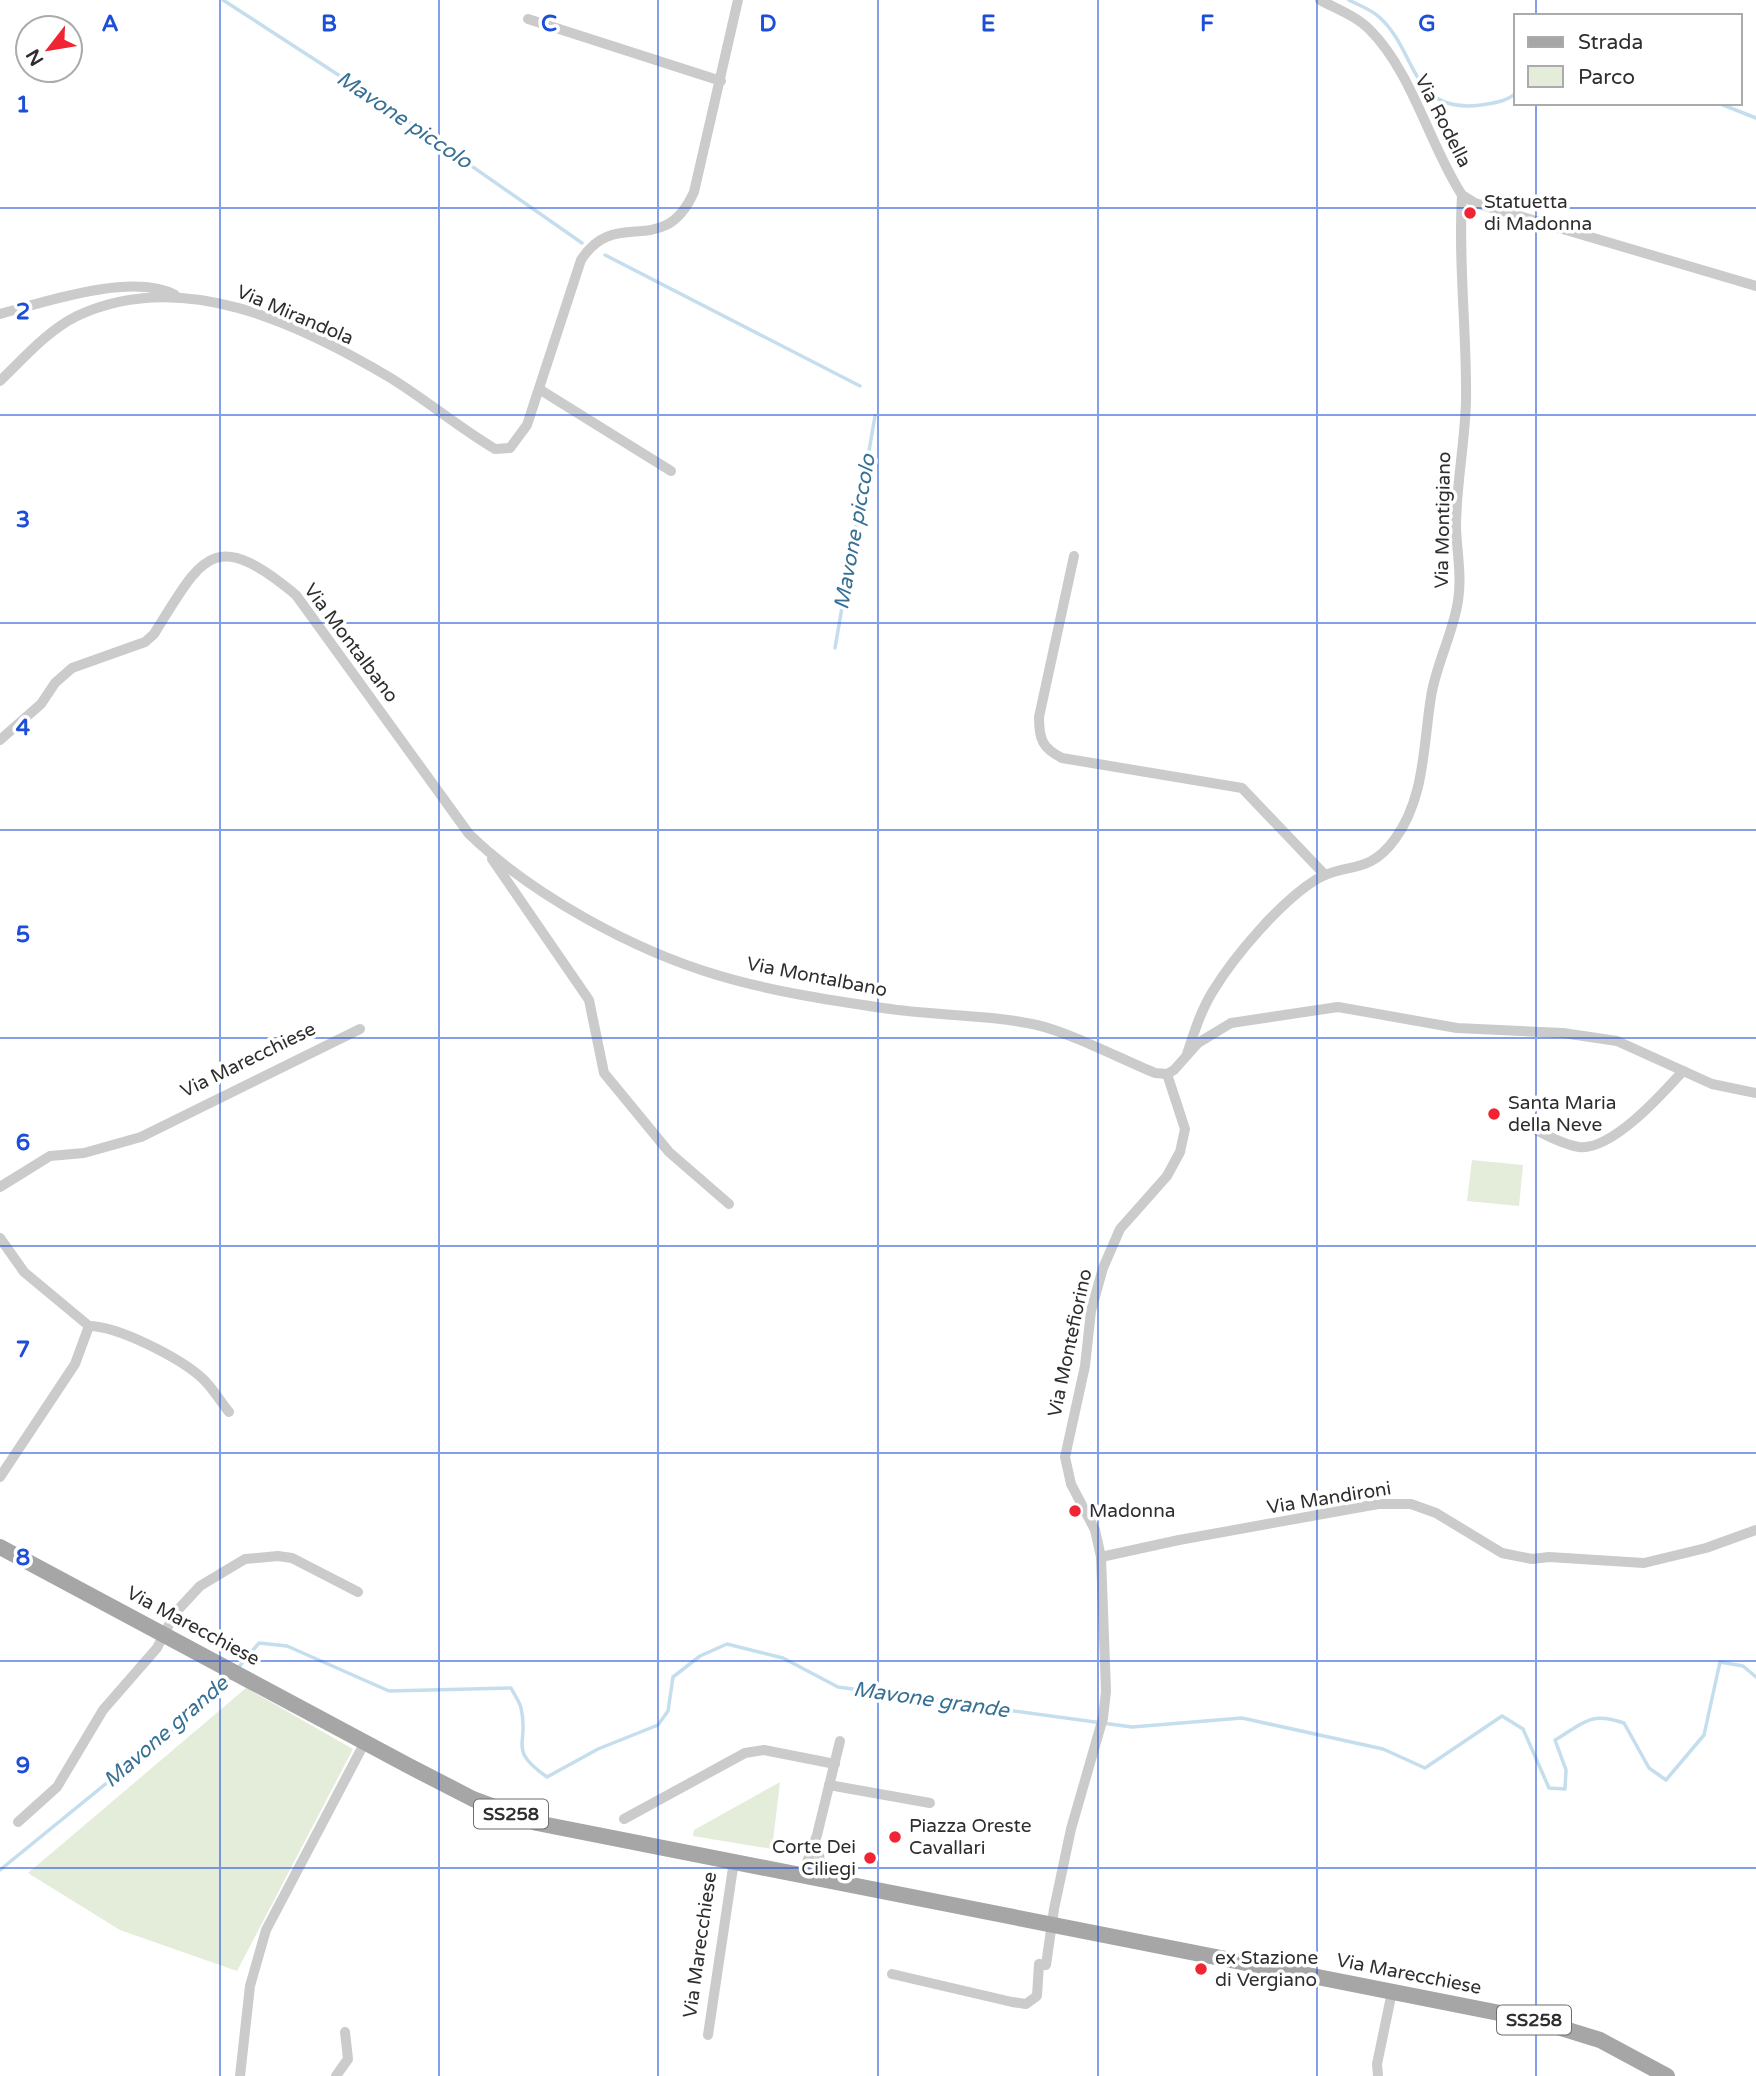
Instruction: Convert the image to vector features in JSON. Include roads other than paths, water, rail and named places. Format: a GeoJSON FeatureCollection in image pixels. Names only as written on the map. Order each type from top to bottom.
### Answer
{"type":"FeatureCollection","features":[{"type":"Feature","properties":{"kind":"main road","name":"Via Marecchiese"},"geometry":{"type":"LineString","coordinates":[[0,1547],[473,1798],[537,1823],[810,1875],[1570,2029],[1624,2050],[1667,2076]]}},
{"type":"Feature","properties":{"kind":"street","name":"Via Mirandola"},"geometry":{"type":"LineString","coordinates":[[0,381],[45,338],[76,316],[121,302],[175,295],[218,302],[328,344],[390,378],[495,449],[502,451],[515,442],[527,425],[581,260],[590,246],[604,236],[669,226],[685,213],[694,192],[738,0]]}},
{"type":"Feature","properties":{"kind":"street","name":"Via Rodella"},"geometry":{"type":"LineString","coordinates":[[1320,0],[1354,17],[1381,43],[1413,96],[1462,195],[1475,203],[1756,285]]}},
{"type":"Feature","properties":{"kind":"street"},"geometry":{"type":"LineString","coordinates":[[528,19],[721,81]]}},
{"type":"Feature","properties":{"kind":"street","name":"Via Montigiano"},"geometry":{"type":"LineString","coordinates":[[1187,1054],[1213,991],[1233,963],[1299,891],[1325,875],[1364,866],[1379,856],[1395,840],[1419,786],[1437,662],[1458,603],[1461,570],[1457,505],[1466,402],[1462,195]]}},
{"type":"Feature","properties":{"kind":"street"},"geometry":{"type":"LineString","coordinates":[[0,314],[93,292],[132,287],[163,289],[175,295]]}},
{"type":"Feature","properties":{"kind":"street"},"geometry":{"type":"LineString","coordinates":[[539,389],[671,471]]}},
{"type":"Feature","properties":{"kind":"street"},"geometry":{"type":"LineString","coordinates":[[1073,556],[1039,717],[1039,737],[1046,750],[1062,758],[1242,788],[1325,875]]}},
{"type":"Feature","properties":{"kind":"street","name":"Via Montalbano"},"geometry":{"type":"LineString","coordinates":[[0,740],[41,704],[55,683],[72,668],[145,642],[154,634],[193,572],[205,562],[219,557],[235,558],[264,568],[296,595],[469,834],[508,879],[589,1000],[595,1019],[599,1058],[612,1085],[669,1152],[729,1204]]}},
{"type":"Feature","properties":{"kind":"street","name":"Via Montalbano"},"geometry":{"type":"LineString","coordinates":[[484,849],[547,893],[607,928],[678,962],[717,975],[885,1009],[1037,1025],[1155,1073],[1167,1074]]}},
{"type":"Feature","properties":{"kind":"street"},"geometry":{"type":"LineString","coordinates":[[1167,1074],[1198,1043],[1231,1023],[1338,1007],[1457,1028],[1563,1033],[1617,1041],[1712,1084],[1756,1093]]}},
{"type":"Feature","properties":{"kind":"street","name":"Via Marecchiese"},"geometry":{"type":"LineString","coordinates":[[0,1187],[50,1156],[84,1153],[141,1137],[360,1029]]}},
{"type":"Feature","properties":{"kind":"street"},"geometry":{"type":"LineString","coordinates":[[1518,1121],[1578,1147],[1592,1146],[1635,1118],[1683,1070]]}},
{"type":"Feature","properties":{"kind":"street","name":"Via Montefiorino"},"geometry":{"type":"LineString","coordinates":[[1050,1925],[1102,1718],[1106,1656],[1101,1557],[1096,1531],[1071,1484],[1065,1457],[1085,1366],[1091,1311],[1103,1268],[1120,1229],[1167,1176],[1180,1152],[1185,1129],[1167,1074]]}},
{"type":"Feature","properties":{"kind":"street"},"geometry":{"type":"LineString","coordinates":[[0,1238],[24,1272],[89,1326],[100,1326],[135,1339],[185,1367],[202,1378],[229,1412]]}},
{"type":"Feature","properties":{"kind":"street"},"geometry":{"type":"LineString","coordinates":[[0,1477],[75,1364],[89,1326]]}},
{"type":"Feature","properties":{"kind":"street","name":"Via Mandironi"},"geometry":{"type":"LineString","coordinates":[[1101,1557],[1378,1504],[1411,1504],[1436,1513],[1516,1558],[1562,1557],[1644,1563],[1706,1548],[1756,1530]]}},
{"type":"Feature","properties":{"kind":"street"},"geometry":{"type":"LineString","coordinates":[[18,1822],[57,1787],[74,1763],[103,1710],[157,1648],[184,1600],[200,1586],[245,1559],[261,1555],[292,1558],[358,1592]]}},
{"type":"Feature","properties":{"kind":"street"},"geometry":{"type":"LineString","coordinates":[[810,1875],[840,1741]]}},
{"type":"Feature","properties":{"kind":"street"},"geometry":{"type":"LineString","coordinates":[[240,2076],[250,1986],[266,1930],[365,1742]]}},
{"type":"Feature","properties":{"kind":"street"},"geometry":{"type":"LineString","coordinates":[[624,1819],[744,1753],[764,1750],[835,1764]]}},
{"type":"Feature","properties":{"kind":"street"},"geometry":{"type":"LineString","coordinates":[[829,1785],[930,1803]]}},
{"type":"Feature","properties":{"kind":"street","name":"Via Marecchiese"},"geometry":{"type":"LineString","coordinates":[[708,2035],[734,1861]]}},
{"type":"Feature","properties":{"kind":"street"},"geometry":{"type":"LineString","coordinates":[[892,1974],[1026,2004],[1037,1996],[1039,1965],[1046,1965],[1050,1925]]}},
{"type":"Feature","properties":{"kind":"street"},"geometry":{"type":"LineString","coordinates":[[1378,2076],[1377,2064],[1392,1992]]}},
{"type":"Feature","properties":{"kind":"street"},"geometry":{"type":"LineString","coordinates":[[336,2076],[348,2059],[345,2032]]}},
{"type":"Feature","properties":{"kind":"waterway","name":"Mavone piccolo"},"geometry":{"type":"LineString","coordinates":[[223,0],[377,100],[582,243]]}},
{"type":"Feature","properties":{"kind":"waterway","name":"Mavone piccolo"},"geometry":{"type":"LineString","coordinates":[[1349,0],[1378,16],[1391,30],[1427,90],[1440,100],[1458,105],[1481,105],[1495,103],[1514,94]]}},
{"type":"Feature","properties":{"kind":"waterway","name":"Mavone piccolo"},"geometry":{"type":"LineString","coordinates":[[1723,105],[1756,118]]}},
{"type":"Feature","properties":{"kind":"waterway","name":"Mavone piccolo"},"geometry":{"type":"LineString","coordinates":[[605,255],[860,386]]}},
{"type":"Feature","properties":{"kind":"waterway","name":"Mavone piccolo"},"geometry":{"type":"LineString","coordinates":[[835,648],[875,416]]}},
{"type":"Feature","properties":{"kind":"waterway","name":"Mavone grande"},"geometry":{"type":"LineString","coordinates":[[238,1668],[259,1643],[287,1646],[389,1691],[511,1688],[521,1708],[523,1752],[534,1767],[547,1777],[598,1749],[658,1725],[668,1711],[673,1677],[700,1656],[727,1644],[783,1658],[838,1687],[1132,1727],[1242,1718],[1383,1749],[1425,1768],[1502,1716],[1523,1729],[1549,1788],[1565,1789],[1566,1770],[1555,1740],[1581,1724],[1603,1718],[1624,1723],[1649,1768],[1666,1780],[1704,1735],[1720,1662],[1743,1666],[1756,1677]]}},
{"type":"Feature","properties":{"kind":"waterway","name":"Mavone grande"},"geometry":{"type":"LineString","coordinates":[[0,1870],[216,1694],[231,1677]]}},
{"type":"Feature","properties":{"kind":"place","name":"Statuetta di Madonna"},"geometry":{"type":"Point","coordinates":[1470,213]}},
{"type":"Feature","properties":{"kind":"place","name":"Santa Maria della Neve"},"geometry":{"type":"Point","coordinates":[1494,1114]}},
{"type":"Feature","properties":{"kind":"place","name":"Madonna"},"geometry":{"type":"Point","coordinates":[1075,1511]}},
{"type":"Feature","properties":{"kind":"place","name":"Piazza Oreste Cavallari"},"geometry":{"type":"Point","coordinates":[895,1837]}},
{"type":"Feature","properties":{"kind":"place","name":"Corte Dei Ciliegi"},"geometry":{"type":"Point","coordinates":[870,1858]}},
{"type":"Feature","properties":{"kind":"place","name":"ex Stazione di Vergiano"},"geometry":{"type":"Point","coordinates":[1201,1969]}}]}
